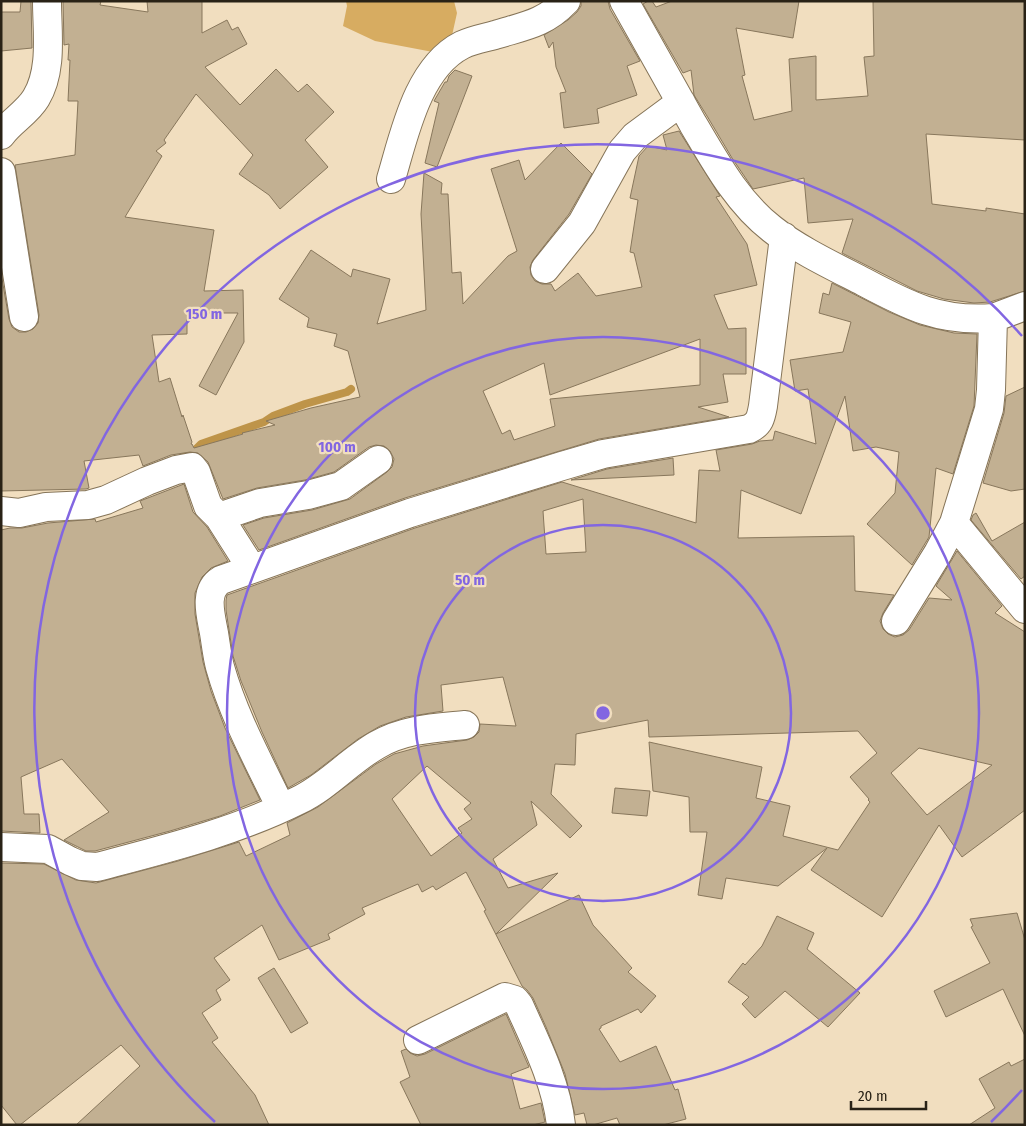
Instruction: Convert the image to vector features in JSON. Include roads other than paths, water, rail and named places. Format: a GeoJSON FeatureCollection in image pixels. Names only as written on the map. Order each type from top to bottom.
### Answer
{"type":"FeatureCollection","features":[{"type":"Feature","properties":{"kind":"street"},"geometry":{"type":"LineString","coordinates":[[1,135],[22,116],[36,98],[45,78],[48,49],[46,1]]}},
{"type":"Feature","properties":{"kind":"street"},"geometry":{"type":"LineString","coordinates":[[391,179],[408,122],[419,94],[441,61],[463,45],[548,17],[566,1]]}},
{"type":"Feature","properties":{"kind":"street"},"geometry":{"type":"LineString","coordinates":[[624,1],[714,161],[732,188],[772,230],[905,304],[930,314],[976,319],[993,318],[1025,306]]}},
{"type":"Feature","properties":{"kind":"street"},"geometry":{"type":"LineString","coordinates":[[545,269],[582,223],[622,151],[635,136],[681,102]]}},
{"type":"Feature","properties":{"kind":"street"},"geometry":{"type":"LineString","coordinates":[[1,172],[24,317]]}},
{"type":"Feature","properties":{"kind":"street"},"geometry":{"type":"LineString","coordinates":[[281,808],[234,708],[226,686],[220,666],[210,607],[212,587],[217,583],[252,569],[410,513],[578,461],[603,454],[749,430],[754,427],[759,423],[763,406],[784,237]]}},
{"type":"Feature","properties":{"kind":"street"},"geometry":{"type":"LineString","coordinates":[[896,621],[938,553],[954,523],[989,409],[993,318]]}},
{"type":"Feature","properties":{"kind":"street"},"geometry":{"type":"LineString","coordinates":[[219,517],[260,502],[308,495],[341,486],[378,460]]}},
{"type":"Feature","properties":{"kind":"street"},"geometry":{"type":"LineString","coordinates":[[1,511],[19,513],[46,507],[88,504],[106,500],[147,481],[176,470],[192,467],[196,472],[208,506],[219,517],[252,569]]}},
{"type":"Feature","properties":{"kind":"street"},"geometry":{"type":"LineString","coordinates":[[954,523],[1025,610]]}},
{"type":"Feature","properties":{"kind":"street"},"geometry":{"type":"LineString","coordinates":[[1,847],[48,848],[82,866],[96,867],[232,829],[281,808],[314,792],[362,754],[394,737],[410,732],[465,726]]}},
{"type":"Feature","properties":{"kind":"street"},"geometry":{"type":"LineString","coordinates":[[418,1040],[505,997],[515,1000],[519,1004],[548,1073],[559,1110],[561,1125]]}},
{"type":"Feature","properties":{"kind":"waterway"},"geometry":{"type":"LineString","coordinates":[[183,457],[192,453],[201,444],[264,422],[273,416],[305,404],[347,392],[351,389]]}}]}
